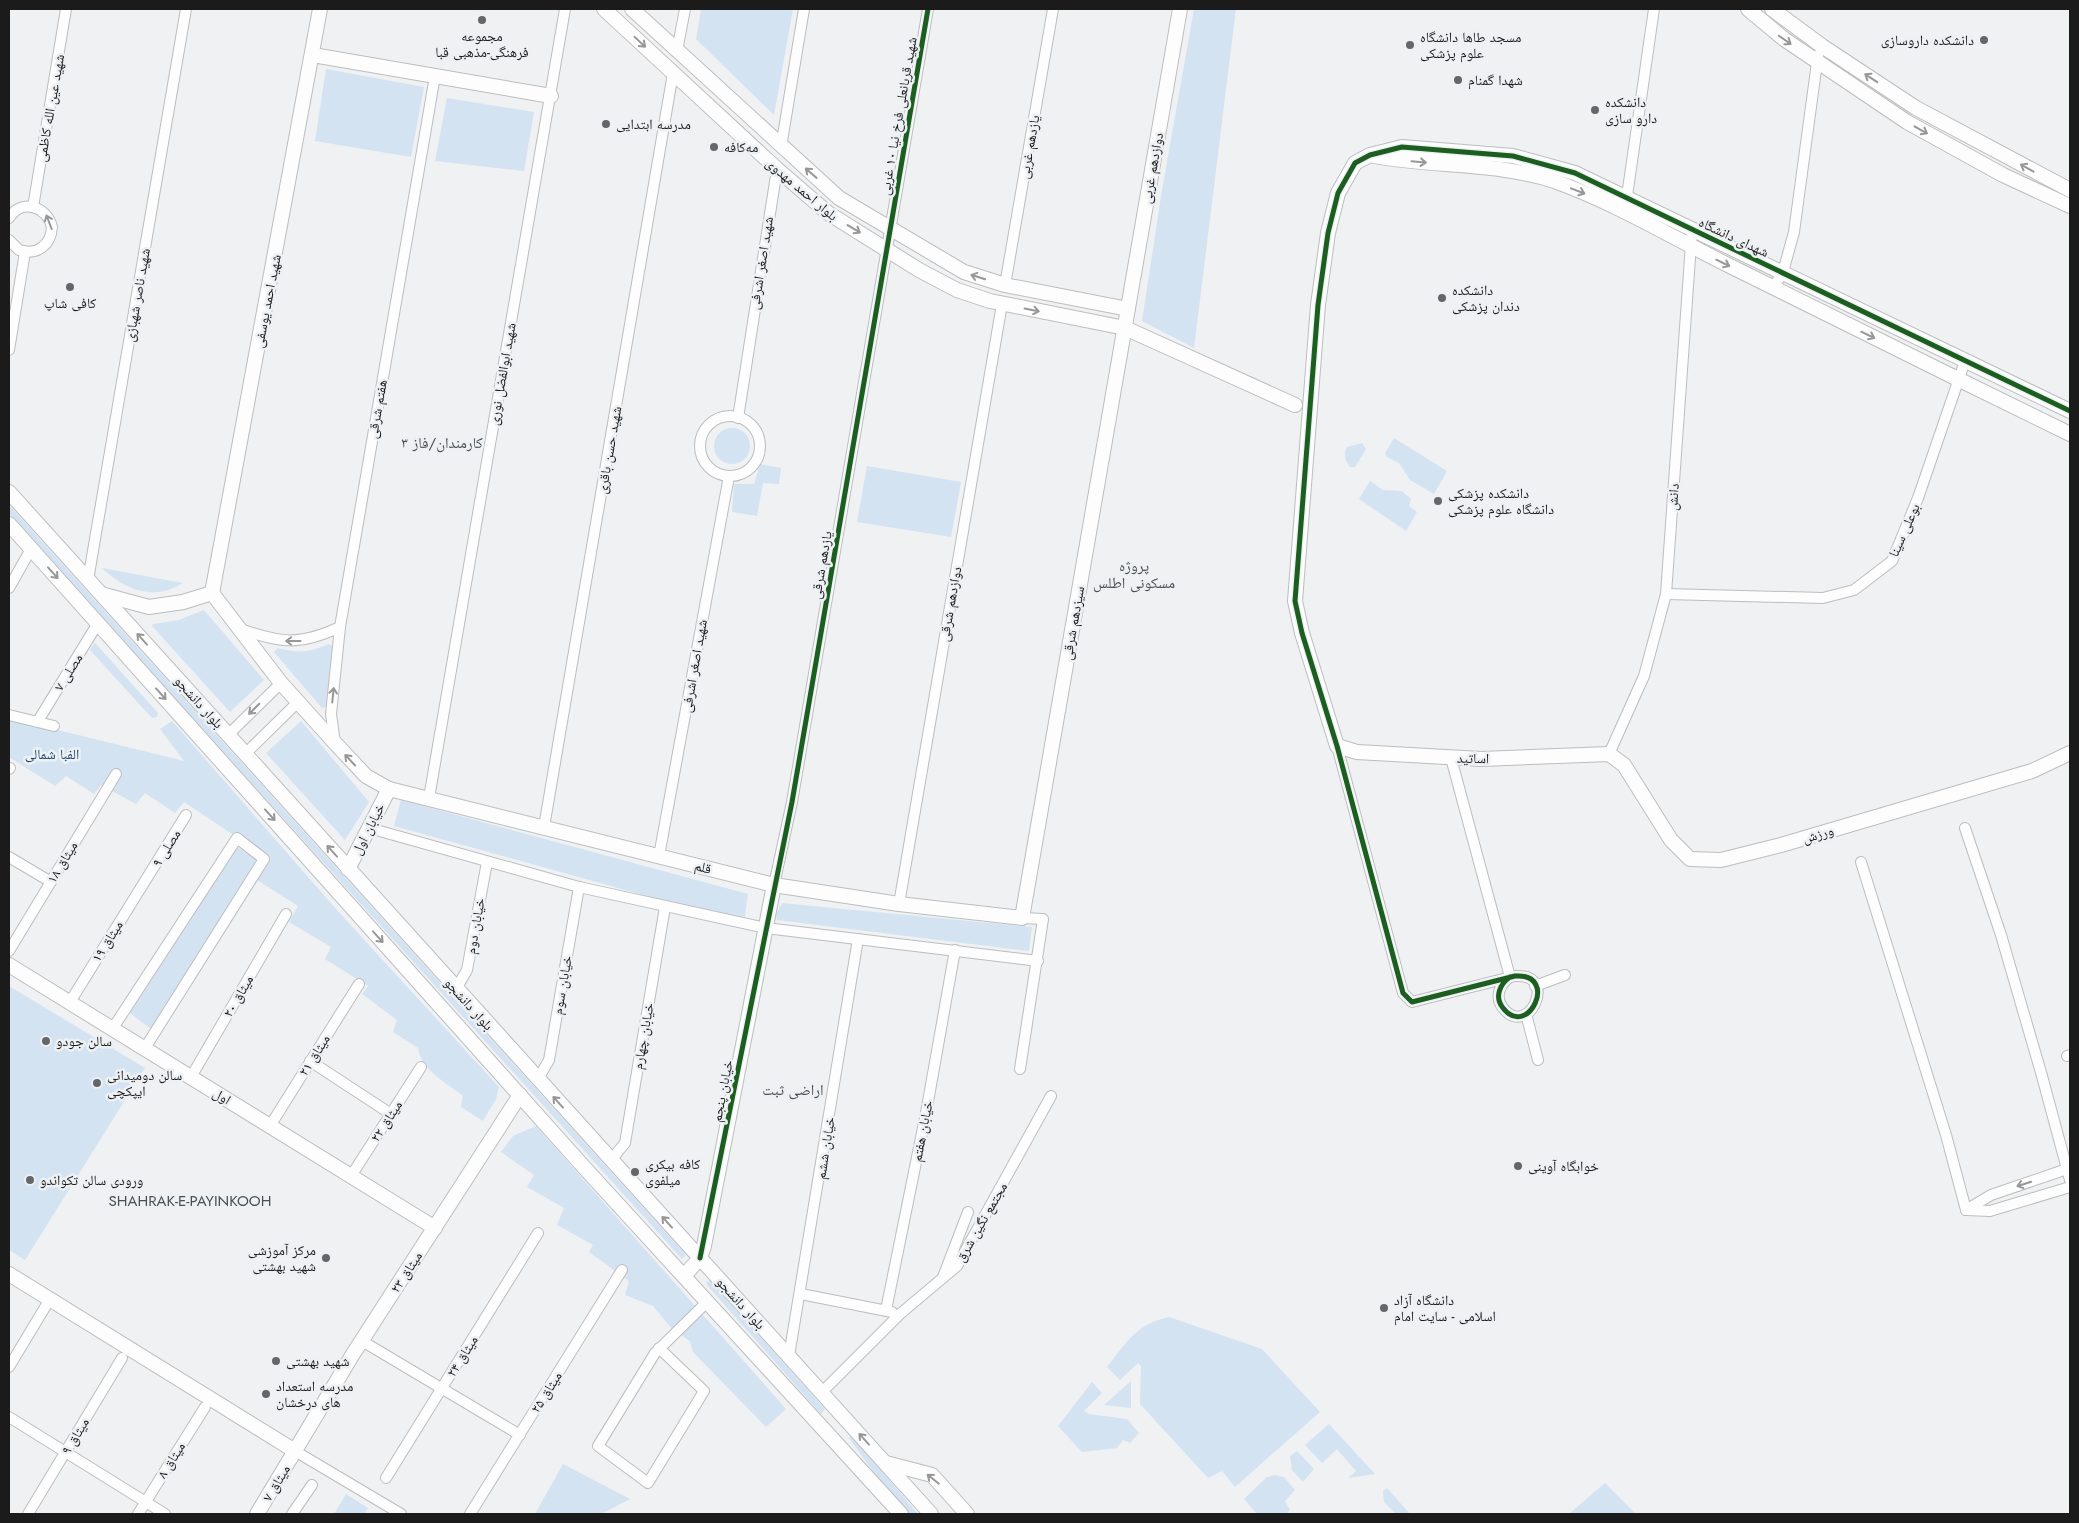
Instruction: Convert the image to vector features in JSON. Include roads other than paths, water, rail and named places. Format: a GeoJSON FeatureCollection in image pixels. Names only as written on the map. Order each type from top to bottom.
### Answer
{"type":"FeatureCollection","features":[{"type":"Feature","properties":{"kind":"street","name":"شهید عین الله کاظمی"},"geometry":{"type":"LineString","coordinates":[[33,206],[66,9]]}},
{"type":"Feature","properties":{"kind":"street","name":"شهید ناصر شهبازی"},"geometry":{"type":"LineString","coordinates":[[88,580],[186,9]]}},
{"type":"Feature","properties":{"kind":"street","name":"شهید احمد یوسفی"},"geometry":{"type":"LineString","coordinates":[[212,593],[320,9]]}},
{"type":"Feature","properties":{"kind":"street","name":"شهید ابوالفضل نوری"},"geometry":{"type":"LineString","coordinates":[[429,798],[565,9]]}},
{"type":"Feature","properties":{"kind":"street","name":"بلوار احمد مهدوی"},"geometry":{"type":"LineString","coordinates":[[604,9],[777,169],[828,213],[887,248],[919,270],[957,290],[1002,304],[1125,328],[1295,405]]}},
{"type":"Feature","properties":{"kind":"street","name":"بلوار احمد مهدوی"},"geometry":{"type":"LineString","coordinates":[[632,9],[780,146],[840,198],[964,272],[1005,285],[1128,309]]}},
{"type":"Feature","properties":{"kind":"street"},"geometry":{"type":"LineString","coordinates":[[677,51],[685,9]]}},
{"type":"Feature","properties":{"kind":"street"},"geometry":{"type":"LineString","coordinates":[[780,146],[804,9]]}},
{"type":"Feature","properties":{"kind":"street","name":"شهید قربانعلی فرخ نیا ۱۰ غربی"},"geometry":{"type":"LineString","coordinates":[[887,248],[928,9]]}},
{"type":"Feature","properties":{"kind":"street","name":"یازدهم غربی"},"geometry":{"type":"LineString","coordinates":[[1005,285],[1053,9]]}},
{"type":"Feature","properties":{"kind":"street","name":"دوازدهم غربی"},"geometry":{"type":"LineString","coordinates":[[1125,328],[1180,9]]}},
{"type":"Feature","properties":{"kind":"street"},"geometry":{"type":"LineString","coordinates":[[1626,205],[1654,9]]}},
{"type":"Feature","properties":{"kind":"street"},"geometry":{"type":"LineString","coordinates":[[1748,9],[1784,40],[1819,53],[1916,108],[2070,190]]}},
{"type":"Feature","properties":{"kind":"street"},"geometry":{"type":"LineString","coordinates":[[1772,9],[1819,53],[1907,122],[2003,175],[2070,206]]}},
{"type":"Feature","properties":{"kind":"street"},"geometry":{"type":"LineString","coordinates":[[1773,288],[1783,272],[1794,232],[1819,53]]}},
{"type":"Feature","properties":{"kind":"street"},"geometry":{"type":"LineString","coordinates":[[313,55],[551,96]]}},
{"type":"Feature","properties":{"kind":"street","name":"شهید حسن باقری"},"geometry":{"type":"LineString","coordinates":[[544,827],[674,73]]}},
{"type":"Feature","properties":{"kind":"street","name":"هفتم شرقی"},"geometry":{"type":"LineString","coordinates":[[335,743],[331,714],[340,627],[435,76]]}},
{"type":"Feature","properties":{"kind":"street","name":"شهدای دانشگاه"},"geometry":{"type":"LineString","coordinates":[[1337,746],[1302,633],[1295,601],[1318,305],[1328,233],[1338,193],[1355,163],[1370,155],[1396,160],[1511,170],[1553,181],[1603,200],[1626,205],[1692,230],[1783,272],[2070,411]]}},
{"type":"Feature","properties":{"kind":"street","name":"شهید اصغر اشرفی"},"geometry":{"type":"LineString","coordinates":[[738,418],[777,169]]}},
{"type":"Feature","properties":{"kind":"street","name":"شهدای دانشگاه"},"geometry":{"type":"LineString","coordinates":[[1626,205],[1689,246],[2070,434]]}},
{"type":"Feature","properties":{"kind":"street"},"geometry":{"type":"LineString","coordinates":[[9,218],[21,208],[33,206],[48,216],[52,233],[42,248],[25,252],[14,247],[9,240]]}},
{"type":"Feature","properties":{"kind":"street","name":"دانش"},"geometry":{"type":"LineString","coordinates":[[1609,754],[1644,676],[1666,594],[1689,246],[1692,230]]}},
{"type":"Feature","properties":{"kind":"street","name":"یازدهم شرقی"},"geometry":{"type":"LineString","coordinates":[[774,885],[793,792],[887,248]]}},
{"type":"Feature","properties":{"kind":"street"},"geometry":{"type":"LineString","coordinates":[[9,350],[25,252]]}},
{"type":"Feature","properties":{"kind":"street","name":"دوازدهم شرقی"},"geometry":{"type":"LineString","coordinates":[[899,904],[1002,304]]}},
{"type":"Feature","properties":{"kind":"street","name":"سیزدهم شرقی"},"geometry":{"type":"LineString","coordinates":[[1022,918],[1125,328]]}},
{"type":"Feature","properties":{"kind":"street","name":"بوعلی سینا"},"geometry":{"type":"LineString","coordinates":[[1666,594],[1823,598],[1854,590],[1892,561],[1918,498],[1965,361]]}},
{"type":"Feature","properties":{"kind":"street"},"geometry":{"type":"LineString","coordinates":[[723,417],[738,418],[745,421],[756,432],[760,447],[758,455],[750,468],[737,476],[729,476],[714,472],[708,467],[701,454],[701,438],[709,425],[723,417]]}},
{"type":"Feature","properties":{"kind":"street","name":"شهید اصغر اشرفی"},"geometry":{"type":"LineString","coordinates":[[660,856],[729,476]]}},
{"type":"Feature","properties":{"kind":"street","name":"بلوار دانشجو"},"geometry":{"type":"LineString","coordinates":[[9,492],[931,1514]]}},
{"type":"Feature","properties":{"kind":"street","name":"بلوار دانشجو"},"geometry":{"type":"LineString","coordinates":[[9,524],[520,1095],[901,1514]]}},
{"type":"Feature","properties":{"kind":"street"},"geometry":{"type":"LineString","coordinates":[[9,588],[31,549]]}},
{"type":"Feature","properties":{"kind":"street"},"geometry":{"type":"LineString","coordinates":[[101,594],[149,607],[183,602],[212,593]]}},
{"type":"Feature","properties":{"kind":"street","name":"قلم"},"geometry":{"type":"LineString","coordinates":[[212,593],[280,683],[366,776],[389,789],[774,885],[899,904],[1022,918]]}},
{"type":"Feature","properties":{"kind":"street","name":"مصلی ۷"},"geometry":{"type":"LineString","coordinates":[[38,721],[98,623]]}},
{"type":"Feature","properties":{"kind":"street"},"geometry":{"type":"LineString","coordinates":[[239,629],[271,640],[298,641],[317,638],[340,627]]}},
{"type":"Feature","properties":{"kind":"street"},"geometry":{"type":"LineString","coordinates":[[228,735],[280,683]]}},
{"type":"Feature","properties":{"kind":"street"},"geometry":{"type":"LineString","coordinates":[[245,754],[298,702]]}},
{"type":"Feature","properties":{"kind":"street"},"geometry":{"type":"LineString","coordinates":[[9,715],[54,726]]}},
{"type":"Feature","properties":{"kind":"street"},"geometry":{"type":"LineString","coordinates":[[1337,746],[1403,993],[1412,1002],[1510,977],[1524,977],[1535,986],[1537,1002],[1526,1014],[1520,1016],[1508,1013],[1500,1004],[1499,992],[1501,986],[1510,977]]}},
{"type":"Feature","properties":{"kind":"street","name":"اساتید"},"geometry":{"type":"LineString","coordinates":[[1337,746],[1357,752],[1481,759],[1609,754]]}},
{"type":"Feature","properties":{"kind":"street","name":"ورزش"},"geometry":{"type":"LineString","coordinates":[[1609,754],[1624,764],[1671,840],[1690,859],[1721,860],[1781,845],[2032,771],[2070,753]]}},
{"type":"Feature","properties":{"kind":"street"},"geometry":{"type":"LineString","coordinates":[[1451,758],[1510,977]]}},
{"type":"Feature","properties":{"kind":"street","name":"میثاق ۱۸"},"geometry":{"type":"LineString","coordinates":[[9,951],[116,774]]}},
{"type":"Feature","properties":{"kind":"street","name":"خیابان اول"},"geometry":{"type":"LineString","coordinates":[[348,869],[389,789]]}},
{"type":"Feature","properties":{"kind":"street","name":"مصلی ۹"},"geometry":{"type":"LineString","coordinates":[[145,881],[186,815]]}},
{"type":"Feature","properties":{"kind":"street"},"geometry":{"type":"LineString","coordinates":[[369,828],[579,887],[766,928],[1038,961]]}},
{"type":"Feature","properties":{"kind":"street"},"geometry":{"type":"LineString","coordinates":[[1965,828],[2001,936],[2069,1169],[2070,1180]]}},
{"type":"Feature","properties":{"kind":"street"},"geometry":{"type":"LineString","coordinates":[[113,1028],[237,838],[264,859],[145,1048]]}},
{"type":"Feature","properties":{"kind":"street"},"geometry":{"type":"LineString","coordinates":[[9,857],[51,882]]}},
{"type":"Feature","properties":{"kind":"street","name":"خیابان دوم"},"geometry":{"type":"LineString","coordinates":[[456,989],[467,970],[487,862]]}},
{"type":"Feature","properties":{"kind":"street"},"geometry":{"type":"LineString","coordinates":[[1861,862],[1946,1135],[1966,1210]]}},
{"type":"Feature","properties":{"kind":"street","name":"میثاق ۱۹"},"geometry":{"type":"LineString","coordinates":[[70,1002],[145,881]]}},
{"type":"Feature","properties":{"kind":"street","name":"خیابان پنجم"},"geometry":{"type":"LineString","coordinates":[[700,1258],[774,885]]}},
{"type":"Feature","properties":{"kind":"street","name":"خیابان سوم"},"geometry":{"type":"LineString","coordinates":[[538,1079],[549,1060],[579,887]]}},
{"type":"Feature","properties":{"kind":"street","name":"خیابان چهارم"},"geometry":{"type":"LineString","coordinates":[[611,1160],[625,1143],[665,907]]}},
{"type":"Feature","properties":{"kind":"street","name":"میثاق ۲۰"},"geometry":{"type":"LineString","coordinates":[[191,1077],[286,914]]}},
{"type":"Feature","properties":{"kind":"street"},"geometry":{"type":"LineString","coordinates":[[1020,1069],[1043,919],[1022,918]]}},
{"type":"Feature","properties":{"kind":"street","name":"خیابان ششم"},"geometry":{"type":"LineString","coordinates":[[789,1356],[801,1294],[858,939]]}},
{"type":"Feature","properties":{"kind":"street","name":"خیابان هفتم"},"geometry":{"type":"LineString","coordinates":[[886,1310],[926,1112],[955,950]]}},
{"type":"Feature","properties":{"kind":"street","name":"اول"},"geometry":{"type":"LineString","coordinates":[[9,965],[435,1228]]}},
{"type":"Feature","properties":{"kind":"street"},"geometry":{"type":"LineString","coordinates":[[1535,986],[1565,975]]}},
{"type":"Feature","properties":{"kind":"street","name":"میثاق ۲۱"},"geometry":{"type":"LineString","coordinates":[[270,1126],[359,984]]}},
{"type":"Feature","properties":{"kind":"street"},"geometry":{"type":"LineString","coordinates":[[1526,1014],[1538,1060]]}},
{"type":"Feature","properties":{"kind":"street"},"geometry":{"type":"LineString","coordinates":[[310,1061],[391,1114]]}},
{"type":"Feature","properties":{"kind":"street","name":"میثاق ۲۲"},"geometry":{"type":"LineString","coordinates":[[351,1176],[421,1067]]}},
{"type":"Feature","properties":{"kind":"street","name":"میثاق ۲۳"},"geometry":{"type":"LineString","coordinates":[[295,1451],[362,1341],[520,1095]]}},
{"type":"Feature","properties":{"kind":"street","name":"مجتمع نگین شرق"},"geometry":{"type":"LineString","coordinates":[[822,1392],[900,1314],[957,1266],[1051,1096]]}},
{"type":"Feature","properties":{"kind":"street"},"geometry":{"type":"LineString","coordinates":[[1966,1210],[1991,1195],[2069,1169]]}},
{"type":"Feature","properties":{"kind":"street"},"geometry":{"type":"LineString","coordinates":[[1966,1210],[1990,1211],[2070,1187]]}},
{"type":"Feature","properties":{"kind":"street"},"geometry":{"type":"LineString","coordinates":[[942,1278],[968,1212]]}},
{"type":"Feature","properties":{"kind":"street","name":"میثاق ۲۴"},"geometry":{"type":"LineString","coordinates":[[386,1478],[538,1233]]}},
{"type":"Feature","properties":{"kind":"street"},"geometry":{"type":"LineString","coordinates":[[684,1276],[700,1258]]}},
{"type":"Feature","properties":{"kind":"street","name":"میثاق ۲۵"},"geometry":{"type":"LineString","coordinates":[[470,1514],[622,1270]]}},
{"type":"Feature","properties":{"kind":"street"},"geometry":{"type":"LineString","coordinates":[[9,1274],[295,1451],[401,1514]]}},
{"type":"Feature","properties":{"kind":"street"},"geometry":{"type":"LineString","coordinates":[[801,1294],[900,1314]]}},
{"type":"Feature","properties":{"kind":"street"},"geometry":{"type":"LineString","coordinates":[[9,1367],[50,1299]]}},
{"type":"Feature","properties":{"kind":"street"},"geometry":{"type":"LineString","coordinates":[[659,1348],[704,1391],[648,1483],[598,1446],[659,1348],[707,1302]]}},
{"type":"Feature","properties":{"kind":"street"},"geometry":{"type":"LineString","coordinates":[[362,1341],[520,1435]]}},
{"type":"Feature","properties":{"kind":"street","name":"میثاق ۹"},"geometry":{"type":"LineString","coordinates":[[28,1514],[122,1358]]}},
{"type":"Feature","properties":{"kind":"street","name":"میثاق ۸"},"geometry":{"type":"LineString","coordinates":[[138,1514],[205,1407]]}},
{"type":"Feature","properties":{"kind":"street"},"geometry":{"type":"LineString","coordinates":[[9,1417],[165,1514]]}},
{"type":"Feature","properties":{"kind":"street"},"geometry":{"type":"LineString","coordinates":[[831,1437],[848,1421]]}},
{"type":"Feature","properties":{"kind":"street","name":"میثاق ۷"},"geometry":{"type":"LineString","coordinates":[[257,1514],[295,1451]]}},
{"type":"Feature","properties":{"kind":"street"},"geometry":{"type":"LineString","coordinates":[[886,1463],[932,1475],[967,1514]]}},
{"type":"Feature","properties":{"kind":"street"},"geometry":{"type":"LineString","coordinates":[[292,1514],[312,1485]]}},
{"type":"Feature","properties":{"kind":"place","name":"مجموعه فرهنگی-مذهبی قبا"},"geometry":{"type":"Point","coordinates":[482,20]}},
{"type":"Feature","properties":{"kind":"place","name":"دانشکده داروسازی"},"geometry":{"type":"Point","coordinates":[1984,40]}},
{"type":"Feature","properties":{"kind":"place","name":"مسجد طاها دانشگاه علوم پزشکی"},"geometry":{"type":"Point","coordinates":[1410,45]}},
{"type":"Feature","properties":{"kind":"place","name":"شهدا گمنام"},"geometry":{"type":"Point","coordinates":[1458,80]}},
{"type":"Feature","properties":{"kind":"place","name":"دانشکده دارو سازی"},"geometry":{"type":"Point","coordinates":[1595,110]}},
{"type":"Feature","properties":{"kind":"place","name":"مدرسه ابتدایی"},"geometry":{"type":"Point","coordinates":[606,124]}},
{"type":"Feature","properties":{"kind":"place","name":"مه‌کافه"},"geometry":{"type":"Point","coordinates":[714,147]}},
{"type":"Feature","properties":{"kind":"place","name":"کافی شاپ"},"geometry":{"type":"Point","coordinates":[70,287]}},
{"type":"Feature","properties":{"kind":"place","name":"دانشکده دندان پزشکی"},"geometry":{"type":"Point","coordinates":[1442,298]}},
{"type":"Feature","properties":{"kind":"place","name":"دانشکده پزشکی دانشگاه علوم پزشکی"},"geometry":{"type":"Point","coordinates":[1438,501]}},
{"type":"Feature","properties":{"kind":"place","name":"سالن جودو"},"geometry":{"type":"Point","coordinates":[46,1041]}},
{"type":"Feature","properties":{"kind":"place","name":"سالن دومیدانی ایپکچی"},"geometry":{"type":"Point","coordinates":[97,1083]}},
{"type":"Feature","properties":{"kind":"place","name":"خوابگاه آوینی"},"geometry":{"type":"Point","coordinates":[1518,1166]}},
{"type":"Feature","properties":{"kind":"place","name":"کافه بیکری میلفوی"},"geometry":{"type":"Point","coordinates":[635,1172]}},
{"type":"Feature","properties":{"kind":"place","name":"ورودی سالن تکواندو"},"geometry":{"type":"Point","coordinates":[30,1180]}},
{"type":"Feature","properties":{"kind":"place","name":"مرکز آموزشی شهید بهشتی"},"geometry":{"type":"Point","coordinates":[326,1258]}},
{"type":"Feature","properties":{"kind":"place","name":"دانشگاه آزاد اسلامی - سایت امام"},"geometry":{"type":"Point","coordinates":[1384,1308]}},
{"type":"Feature","properties":{"kind":"place","name":"شهید بهشتی"},"geometry":{"type":"Point","coordinates":[276,1361]}},
{"type":"Feature","properties":{"kind":"place","name":"مدرسه استعداد های درخشان"},"geometry":{"type":"Point","coordinates":[266,1394]}},
{"type":"Feature","properties":{"kind":"district","name":"کارمندان/فاز ۳"},"geometry":{"type":"Point","coordinates":[442,443]}},
{"type":"Feature","properties":{"kind":"district","name":"پروژه مسکونی اطلس"},"geometry":{"type":"Point","coordinates":[1134,574]}},
{"type":"Feature","properties":{"kind":"district","name":"اراضی ثبت"},"geometry":{"type":"Point","coordinates":[793,1090]}},
{"type":"Feature","properties":{"kind":"district","name":"SHAHRAK-E-PAYINKOOH"},"geometry":{"type":"Point","coordinates":[190,1201]}},
{"type":"Feature","properties":{"kind":"park label","name":"الفبا شمالی"},"geometry":{"type":"Point","coordinates":[52,754]}}]}
